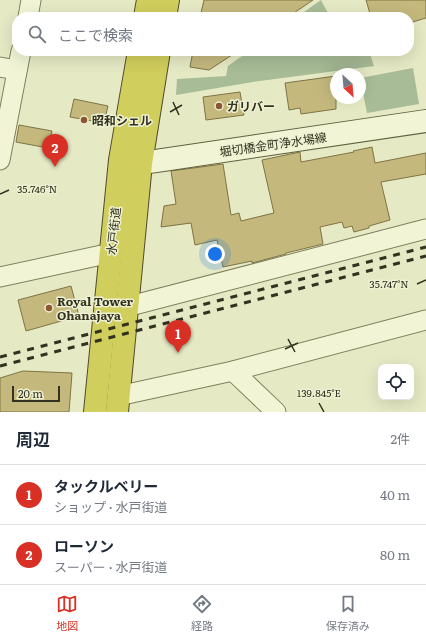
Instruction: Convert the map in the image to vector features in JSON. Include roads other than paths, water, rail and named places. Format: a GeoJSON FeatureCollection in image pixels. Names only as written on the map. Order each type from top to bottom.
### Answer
{"type":"FeatureCollection","features":[{"type":"Feature","properties":{"kind":"highway"},"geometry":{"type":"LineString","coordinates":[[146,12],[148,0]]}},
{"type":"Feature","properties":{"kind":"highway"},"geometry":{"type":"LineString","coordinates":[[166,12],[168,0]]}},
{"type":"Feature","properties":{"kind":"highway","name":"水戸街道"},"geometry":{"type":"LineString","coordinates":[[117,404],[126,307],[131,161],[139,56]]}},
{"type":"Feature","properties":{"kind":"highway","name":"水戸街道"},"geometry":{"type":"LineString","coordinates":[[95,412],[111,252],[131,161],[158,56]]}},
{"type":"Feature","properties":{"kind":"street"},"geometry":{"type":"LineString","coordinates":[[29,12],[31,0]]}},
{"type":"Feature","properties":{"kind":"street"},"geometry":{"type":"LineString","coordinates":[[0,160],[9,69],[18,56]]}},
{"type":"Feature","properties":{"kind":"street","name":"堀切橋金町浄水場線"},"geometry":{"type":"LineString","coordinates":[[131,161],[426,121]]}},
{"type":"Feature","properties":{"kind":"street"},"geometry":{"type":"LineString","coordinates":[[126,307],[426,229]]}},
{"type":"Feature","properties":{"kind":"street"},"geometry":{"type":"LineString","coordinates":[[0,277],[111,252]]}},
{"type":"Feature","properties":{"kind":"street"},"geometry":{"type":"LineString","coordinates":[[117,404],[233,371],[426,320]]}},
{"type":"Feature","properties":{"kind":"street"},"geometry":{"type":"LineString","coordinates":[[233,371],[276,412]]}},
{"type":"Feature","properties":{"kind":"railway"},"geometry":{"type":"LineString","coordinates":[[0,357],[426,247]]}},
{"type":"Feature","properties":{"kind":"railway"},"geometry":{"type":"LineString","coordinates":[[0,366],[426,256]]}},
{"type":"Feature","properties":{"kind":"place","name":"ガリバー"},"geometry":{"type":"Point","coordinates":[219,106]}},
{"type":"Feature","properties":{"kind":"place","name":"昭和シェル"},"geometry":{"type":"Point","coordinates":[84,120]}},
{"type":"Feature","properties":{"kind":"place","name":"ローソン"},"geometry":{"type":"Point","coordinates":[55,167]}},
{"type":"Feature","properties":{"kind":"place","name":"Royal Tower Ohanajaya"},"geometry":{"type":"Point","coordinates":[49,308]}},
{"type":"Feature","properties":{"kind":"place","name":"タックルベリー"},"geometry":{"type":"Point","coordinates":[178,353]}}]}
